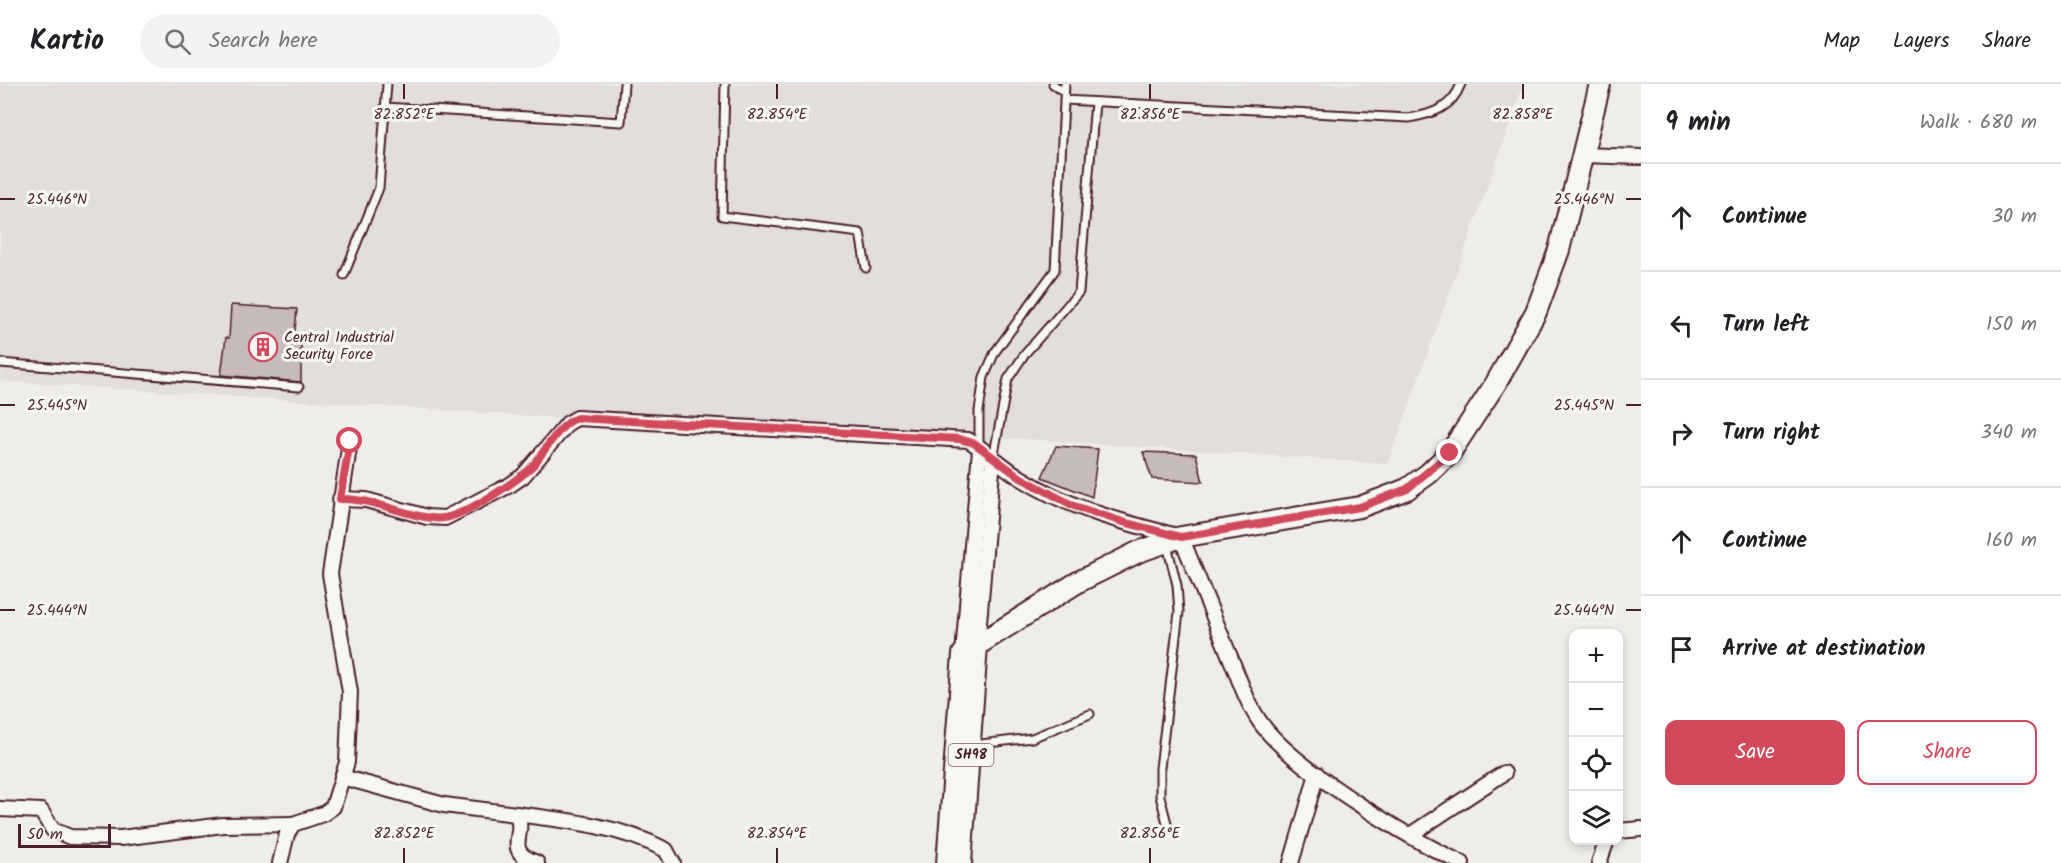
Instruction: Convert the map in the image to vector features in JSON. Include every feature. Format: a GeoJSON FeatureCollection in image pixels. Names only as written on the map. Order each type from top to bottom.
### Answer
{"type":"FeatureCollection","features":[{"type":"Feature","properties":{"kind":"main road"},"geometry":{"type":"LineString","coordinates":[[970,650],[1034,609],[1114,563],[1174,540],[1360,507],[1407,489],[1450,453],[1496,383],[1536,312],[1559,250],[1600,84]]}},
{"type":"Feature","properties":{"kind":"main road","name":"SH98"},"geometry":{"type":"LineString","coordinates":[[962,863],[972,745],[970,650]]}},
{"type":"Feature","properties":{"kind":"main road","name":"SH98"},"geometry":{"type":"LineString","coordinates":[[947,863],[970,650]]}},
{"type":"Feature","properties":{"kind":"street"},"geometry":{"type":"LineString","coordinates":[[1582,155],[1641,157]]}},
{"type":"Feature","properties":{"kind":"street"},"geometry":{"type":"LineString","coordinates":[[340,499],[358,499],[428,517],[445,518],[496,493],[523,476],[567,423],[577,418],[968,440],[1021,478],[1074,506],[1174,540],[1258,720],[1286,749],[1317,774],[1410,835],[1462,863]]}},
{"type":"Feature","properties":{"kind":"street"},"geometry":{"type":"LineString","coordinates":[[0,809],[41,811],[53,830],[70,837],[121,838],[223,825],[293,824],[329,811],[333,807],[348,749],[350,692],[330,574],[350,441]]}},
{"type":"Feature","properties":{"kind":"street"},"geometry":{"type":"LineString","coordinates":[[970,650],[980,449]]}},
{"type":"Feature","properties":{"kind":"street"},"geometry":{"type":"LineString","coordinates":[[970,650],[993,459]]}},
{"type":"Feature","properties":{"kind":"street"},"geometry":{"type":"LineString","coordinates":[[1410,835],[1504,773]]}},
{"type":"Feature","properties":{"kind":"street"},"geometry":{"type":"LineString","coordinates":[[1291,863],[1317,774]]}},
{"type":"Feature","properties":{"kind":"street"},"geometry":{"type":"LineString","coordinates":[[342,777],[444,805],[573,820],[611,830],[666,850],[674,863]]}},
{"type":"Feature","properties":{"kind":"street"},"geometry":{"type":"LineString","coordinates":[[516,814],[519,820],[516,844],[518,851],[525,859],[537,863]]}},
{"type":"Feature","properties":{"kind":"street"},"geometry":{"type":"LineString","coordinates":[[280,863],[286,834],[293,824]]}},
{"type":"Feature","properties":{"kind":"street"},"geometry":{"type":"LineString","coordinates":[[1623,831],[1641,829]]}},
{"type":"Feature","properties":{"kind":"street"},"geometry":{"type":"LineString","coordinates":[[1599,863],[1605,845]]}},
{"type":"Feature","properties":{"kind":"lane"},"geometry":{"type":"LineString","coordinates":[[344,275],[379,188],[387,84]]}},
{"type":"Feature","properties":{"kind":"lane"},"geometry":{"type":"LineString","coordinates":[[385,107],[621,122],[624,84]]}},
{"type":"Feature","properties":{"kind":"lane"},"geometry":{"type":"LineString","coordinates":[[725,84],[722,216],[860,233],[866,268]]}},
{"type":"Feature","properties":{"kind":"lane"},"geometry":{"type":"LineString","coordinates":[[1053,84],[1064,92],[1095,102],[1409,118],[1426,115],[1448,105],[1461,84]]}},
{"type":"Feature","properties":{"kind":"lane"},"geometry":{"type":"LineString","coordinates":[[980,449],[979,411],[984,377],[995,352],[1055,270],[1064,92]]}},
{"type":"Feature","properties":{"kind":"lane"},"geometry":{"type":"LineString","coordinates":[[993,459],[1008,379],[1024,355],[1079,292],[1095,102]]}},
{"type":"Feature","properties":{"kind":"lane"},"geometry":{"type":"LineString","coordinates":[[0,363],[299,387]]}},
{"type":"Feature","properties":{"kind":"lane"},"geometry":{"type":"LineString","coordinates":[[1168,827],[1160,796],[1160,768],[1179,598],[1174,540]]}},
{"type":"Feature","properties":{"kind":"lane"},"geometry":{"type":"LineString","coordinates":[[972,745],[1032,738],[1090,714]]}},
{"type":"Feature","properties":{"kind":"shaded area"},"geometry":{"type":"Polygon","coordinates":[[[0,84],[1524,84],[1388,464],[1012,438],[966,445],[0,381],[0,84]]]}},
{"type":"Feature","properties":{"kind":"building","name":"Central Industrial Security Force"},"geometry":{"type":"Polygon","coordinates":[[[231,305],[297,309],[294,341],[301,341],[301,382],[221,375],[226,337],[229,338],[231,305]]]}},
{"type":"Feature","properties":{"kind":"building"},"geometry":{"type":"Polygon","coordinates":[[[1056,446],[1098,449],[1092,497],[1042,477],[1056,446]]]}},
{"type":"Feature","properties":{"kind":"building"},"geometry":{"type":"Polygon","coordinates":[[[1143,452],[1196,454],[1203,482],[1152,479],[1143,452]]]}},
{"type":"Feature","properties":{"kind":"place","name":"Central Industrial Security Force"},"geometry":{"type":"Point","coordinates":[263,347]}},
{"type":"Feature","properties":{"kind":"route"},"geometry":{"type":"LineString","coordinates":[[350,441],[340,499],[366,500],[438,519],[453,515],[523,476],[567,423],[577,418],[968,440],[1021,478],[1074,506],[1181,537],[1360,507],[1407,489],[1428,474],[1450,453]]}}]}
